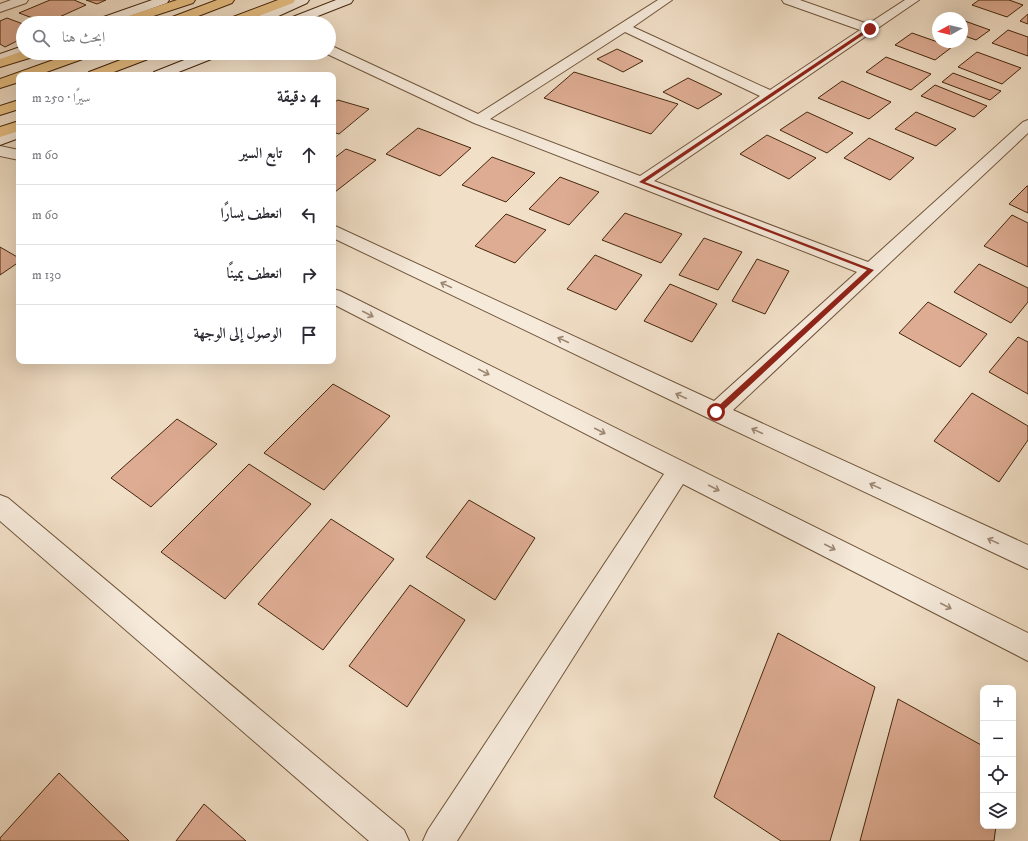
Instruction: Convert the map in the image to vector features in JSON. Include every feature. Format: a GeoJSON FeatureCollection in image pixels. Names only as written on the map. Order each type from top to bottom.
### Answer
{"type":"FeatureCollection","features":[{"type":"Feature","properties":{"kind":"main road"},"geometry":{"type":"LineString","coordinates":[[141,16],[189,0]]}},
{"type":"Feature","properties":{"kind":"main road"},"geometry":{"type":"LineString","coordinates":[[186,16],[228,0]]}},
{"type":"Feature","properties":{"kind":"main road"},"geometry":{"type":"LineString","coordinates":[[247,16],[289,0]]}},
{"type":"Feature","properties":{"kind":"main road"},"geometry":{"type":"LineString","coordinates":[[0,63],[16,58]]}},
{"type":"Feature","properties":{"kind":"main road"},"geometry":{"type":"LineString","coordinates":[[34,72],[67,60]]}},
{"type":"Feature","properties":{"kind":"main road"},"geometry":{"type":"LineString","coordinates":[[102,72],[133,60]]}},
{"type":"Feature","properties":{"kind":"main road"},"geometry":{"type":"LineString","coordinates":[[0,84],[16,78]]}},
{"type":"Feature","properties":{"kind":"main road"},"geometry":{"type":"LineString","coordinates":[[0,111],[16,105]]}},
{"type":"Feature","properties":{"kind":"main road"},"geometry":{"type":"LineString","coordinates":[[0,132],[16,127]]}},
{"type":"Feature","properties":{"kind":"street"},"geometry":{"type":"LineString","coordinates":[[0,8],[22,0]]}},
{"type":"Feature","properties":{"kind":"street"},"geometry":{"type":"LineString","coordinates":[[118,16],[163,0]]}},
{"type":"Feature","properties":{"kind":"street"},"geometry":{"type":"LineString","coordinates":[[268,16],[303,0]]}},
{"type":"Feature","properties":{"kind":"street"},"geometry":{"type":"LineString","coordinates":[[307,16],[347,0]]}},
{"type":"Feature","properties":{"kind":"street"},"geometry":{"type":"LineString","coordinates":[[479,120],[666,0]]}},
{"type":"Feature","properties":{"kind":"street"},"geometry":{"type":"LineString","coordinates":[[788,0],[870,29]]}},
{"type":"Feature","properties":{"kind":"street"},"geometry":{"type":"LineString","coordinates":[[642,182],[913,0]]}},
{"type":"Feature","properties":{"kind":"street"},"geometry":{"type":"LineString","coordinates":[[624,27],[770,96]]}},
{"type":"Feature","properties":{"kind":"street"},"geometry":{"type":"LineString","coordinates":[[0,58],[16,52]]}},
{"type":"Feature","properties":{"kind":"street"},"geometry":{"type":"LineString","coordinates":[[336,53],[479,120],[871,270]]}},
{"type":"Feature","properties":{"kind":"street"},"geometry":{"type":"LineString","coordinates":[[155,72],[178,60]]}},
{"type":"Feature","properties":{"kind":"street"},"geometry":{"type":"LineString","coordinates":[[166,72],[196,60]]}},
{"type":"Feature","properties":{"kind":"street"},"geometry":{"type":"LineString","coordinates":[[716,412],[1028,125]]}},
{"type":"Feature","properties":{"kind":"street"},"geometry":{"type":"LineString","coordinates":[[0,140],[16,133]]}},
{"type":"Feature","properties":{"kind":"street"},"geometry":{"type":"LineString","coordinates":[[0,151],[16,154]]}},
{"type":"Feature","properties":{"kind":"street"},"geometry":{"type":"LineString","coordinates":[[336,232],[716,412],[1028,557]]}},
{"type":"Feature","properties":{"kind":"street"},"geometry":{"type":"LineString","coordinates":[[336,298],[1028,647]]}},
{"type":"Feature","properties":{"kind":"street"},"geometry":{"type":"LineString","coordinates":[[439,841],[679,471]]}},
{"type":"Feature","properties":{"kind":"street"},"geometry":{"type":"LineString","coordinates":[[0,506],[393,841]]}},
{"type":"Feature","properties":{"kind":"building"},"geometry":{"type":"Polygon","coordinates":[[[50,0],[74,0],[86,5],[62,16],[27,16],[19,13],[50,0]]]}},
{"type":"Feature","properties":{"kind":"building"},"geometry":{"type":"Polygon","coordinates":[[[86,0],[106,0],[97,4],[86,0]]]}},
{"type":"Feature","properties":{"kind":"building"},"geometry":{"type":"Polygon","coordinates":[[[979,0],[1009,0],[1023,5],[1007,17],[972,5],[979,0]]]}},
{"type":"Feature","properties":{"kind":"building"},"geometry":{"type":"Polygon","coordinates":[[[1028,14],[1028,24],[1020,21],[1028,14]]]}},
{"type":"Feature","properties":{"kind":"building"},"geometry":{"type":"Polygon","coordinates":[[[7,18],[16,21],[16,42],[5,47],[0,44],[0,21],[7,18]]]}},
{"type":"Feature","properties":{"kind":"building"},"geometry":{"type":"Polygon","coordinates":[[[968,22],[990,30],[976,40],[968,37],[968,22]]]}},
{"type":"Feature","properties":{"kind":"building"},"geometry":{"type":"Polygon","coordinates":[[[1008,30],[1028,37],[1028,56],[992,43],[1008,30]]]}},
{"type":"Feature","properties":{"kind":"building"},"geometry":{"type":"Polygon","coordinates":[[[912,33],[932,40],[932,48],[951,48],[935,60],[895,45],[912,33]]]}},
{"type":"Feature","properties":{"kind":"building"},"geometry":{"type":"Polygon","coordinates":[[[617,49],[643,61],[623,72],[597,59],[617,49]]]}},
{"type":"Feature","properties":{"kind":"building"},"geometry":{"type":"Polygon","coordinates":[[[977,52],[1021,68],[1002,84],[958,67],[977,52]]]}},
{"type":"Feature","properties":{"kind":"building"},"geometry":{"type":"Polygon","coordinates":[[[886,57],[931,74],[911,90],[866,72],[886,57]]]}},
{"type":"Feature","properties":{"kind":"building"},"geometry":{"type":"Polygon","coordinates":[[[574,72],[678,104],[651,134],[544,98],[574,72]]]}},
{"type":"Feature","properties":{"kind":"building"},"geometry":{"type":"Polygon","coordinates":[[[953,73],[1001,91],[990,100],[942,82],[953,73]]]}},
{"type":"Feature","properties":{"kind":"building"},"geometry":{"type":"Polygon","coordinates":[[[688,78],[722,94],[698,109],[663,92],[688,78]]]}},
{"type":"Feature","properties":{"kind":"building"},"geometry":{"type":"Polygon","coordinates":[[[842,81],[891,102],[869,119],[818,98],[842,81]]]}},
{"type":"Feature","properties":{"kind":"building"},"geometry":{"type":"Polygon","coordinates":[[[935,85],[987,106],[974,117],[921,96],[935,85]]]}},
{"type":"Feature","properties":{"kind":"building"},"geometry":{"type":"Polygon","coordinates":[[[338,100],[369,109],[339,134],[336,133],[336,101],[338,100]]]}},
{"type":"Feature","properties":{"kind":"building"},"geometry":{"type":"Polygon","coordinates":[[[807,112],[853,133],[827,153],[780,130],[807,112]]]}},
{"type":"Feature","properties":{"kind":"building"},"geometry":{"type":"Polygon","coordinates":[[[916,112],[956,129],[936,146],[895,129],[916,112]]]}},
{"type":"Feature","properties":{"kind":"building"},"geometry":{"type":"Polygon","coordinates":[[[418,128],[471,148],[440,176],[386,154],[418,128]]]}},
{"type":"Feature","properties":{"kind":"building"},"geometry":{"type":"Polygon","coordinates":[[[767,135],[816,158],[789,179],[740,154],[767,135]]]}},
{"type":"Feature","properties":{"kind":"building"},"geometry":{"type":"Polygon","coordinates":[[[869,138],[914,158],[890,180],[844,158],[869,138]]]}},
{"type":"Feature","properties":{"kind":"building"},"geometry":{"type":"Polygon","coordinates":[[[346,149],[376,160],[336,191],[336,157],[346,149]]]}},
{"type":"Feature","properties":{"kind":"building"},"geometry":{"type":"Polygon","coordinates":[[[492,157],[535,173],[506,202],[462,185],[492,157]]]}},
{"type":"Feature","properties":{"kind":"building"},"geometry":{"type":"Polygon","coordinates":[[[560,177],[599,192],[569,225],[529,209],[560,177]]]}},
{"type":"Feature","properties":{"kind":"building"},"geometry":{"type":"Polygon","coordinates":[[[1028,186],[1028,213],[1009,204],[1028,186]]]}},
{"type":"Feature","properties":{"kind":"building"},"geometry":{"type":"Polygon","coordinates":[[[625,213],[682,234],[661,263],[602,240],[625,213]]]}},
{"type":"Feature","properties":{"kind":"building"},"geometry":{"type":"Polygon","coordinates":[[[506,214],[546,230],[515,263],[475,246],[506,214]]]}},
{"type":"Feature","properties":{"kind":"building"},"geometry":{"type":"Polygon","coordinates":[[[1012,215],[1028,223],[1028,267],[984,246],[1012,215]]]}},
{"type":"Feature","properties":{"kind":"building"},"geometry":{"type":"Polygon","coordinates":[[[704,238],[742,252],[718,290],[679,275],[704,238]]]}},
{"type":"Feature","properties":{"kind":"building"},"geometry":{"type":"Polygon","coordinates":[[[0,247],[16,256],[16,264],[0,275],[0,247]]]}},
{"type":"Feature","properties":{"kind":"building"},"geometry":{"type":"Polygon","coordinates":[[[595,255],[642,275],[616,310],[567,289],[595,255]]]}},
{"type":"Feature","properties":{"kind":"building"},"geometry":{"type":"Polygon","coordinates":[[[757,259],[789,271],[765,314],[732,301],[757,259]]]}},
{"type":"Feature","properties":{"kind":"building"},"geometry":{"type":"Polygon","coordinates":[[[979,264],[1028,288],[1028,302],[1011,323],[954,292],[979,264]]]}},
{"type":"Feature","properties":{"kind":"building"},"geometry":{"type":"Polygon","coordinates":[[[670,284],[717,304],[692,342],[644,321],[670,284]]]}},
{"type":"Feature","properties":{"kind":"building"},"geometry":{"type":"Polygon","coordinates":[[[928,302],[987,334],[960,367],[899,333],[928,302]]]}},
{"type":"Feature","properties":{"kind":"building"},"geometry":{"type":"Polygon","coordinates":[[[1018,337],[1028,342],[1028,394],[989,372],[1018,337]]]}},
{"type":"Feature","properties":{"kind":"building"},"geometry":{"type":"Polygon","coordinates":[[[333,384],[390,416],[324,490],[264,453],[333,384]]]}},
{"type":"Feature","properties":{"kind":"building"},"geometry":{"type":"Polygon","coordinates":[[[972,393],[1028,426],[1028,440],[999,482],[934,441],[972,393]]]}},
{"type":"Feature","properties":{"kind":"building"},"geometry":{"type":"Polygon","coordinates":[[[177,419],[217,444],[151,507],[111,478],[177,419]]]}},
{"type":"Feature","properties":{"kind":"building"},"geometry":{"type":"Polygon","coordinates":[[[249,464],[311,504],[225,599],[161,552],[249,464]]]}},
{"type":"Feature","properties":{"kind":"building"},"geometry":{"type":"Polygon","coordinates":[[[469,500],[535,538],[495,600],[426,557],[469,500]]]}},
{"type":"Feature","properties":{"kind":"building"},"geometry":{"type":"Polygon","coordinates":[[[331,519],[394,559],[323,650],[258,604],[331,519]]]}},
{"type":"Feature","properties":{"kind":"building"},"geometry":{"type":"Polygon","coordinates":[[[410,585],[465,620],[407,707],[349,666],[410,585]]]}},
{"type":"Feature","properties":{"kind":"building"},"geometry":{"type":"Polygon","coordinates":[[[778,633],[875,687],[830,841],[781,841],[714,797],[778,633]]]}},
{"type":"Feature","properties":{"kind":"building"},"geometry":{"type":"Polygon","coordinates":[[[898,699],[980,744],[980,829],[996,829],[994,841],[860,841],[898,699]]]}},
{"type":"Feature","properties":{"kind":"building"},"geometry":{"type":"Polygon","coordinates":[[[59,773],[129,841],[0,841],[0,838],[59,773]]]}},
{"type":"Feature","properties":{"kind":"building"},"geometry":{"type":"Polygon","coordinates":[[[204,804],[246,841],[176,841],[204,804]]]}},
{"type":"Feature","properties":{"kind":"route"},"geometry":{"type":"LineString","coordinates":[[716,412],[871,270],[642,182],[870,29]]}}]}
